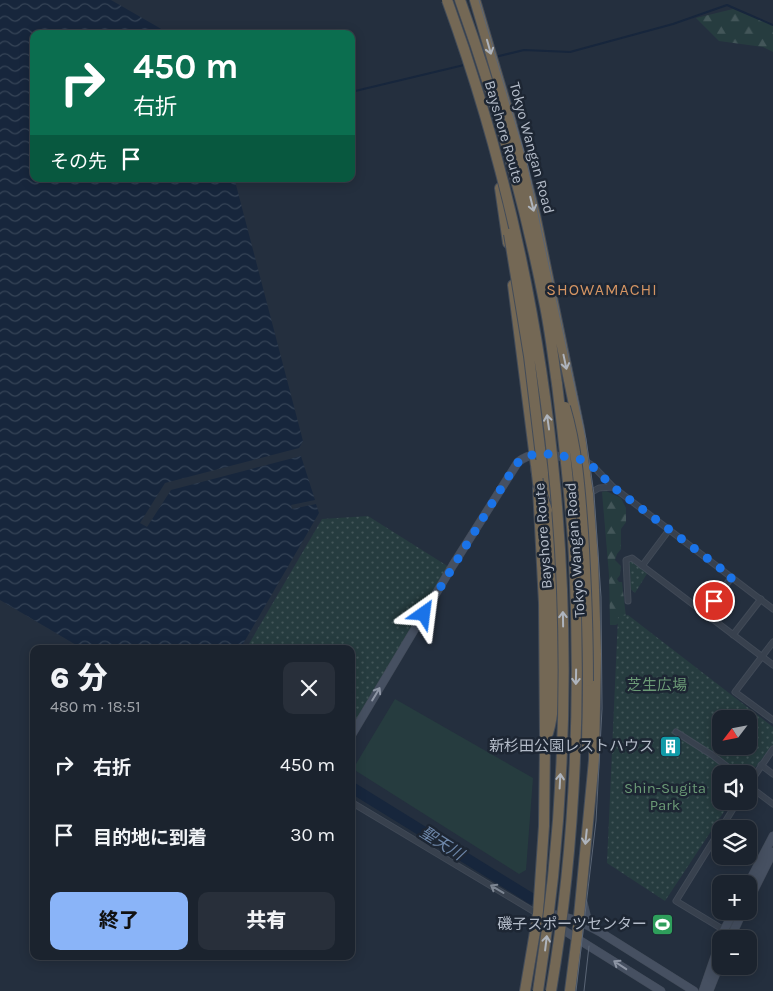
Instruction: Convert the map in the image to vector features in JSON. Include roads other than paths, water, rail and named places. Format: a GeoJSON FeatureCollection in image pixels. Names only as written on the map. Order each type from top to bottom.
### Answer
{"type":"FeatureCollection","features":[{"type":"Feature","properties":{"kind":"highway","name":"Bayshore Route"},"geometry":{"type":"LineString","coordinates":[[446,0],[482,106],[511,212],[523,266],[551,441],[562,559],[564,646],[560,790],[552,890],[538,991]]}},
{"type":"Feature","properties":{"kind":"highway"},"geometry":{"type":"LineString","coordinates":[[446,0],[486,125],[498,179],[536,454],[544,603],[544,826],[538,914],[525,991]]}},
{"type":"Feature","properties":{"kind":"highway","name":"Bayshore Route"},"geometry":{"type":"LineString","coordinates":[[460,0],[501,129],[526,223],[544,302],[557,384],[574,557],[577,646],[575,731],[565,893],[551,991]]}},
{"type":"Feature","properties":{"kind":"highway","name":"Tokyo Wangan Road"},"geometry":{"type":"LineString","coordinates":[[475,0],[510,118],[534,215],[580,429],[588,494],[593,558],[596,654],[594,760],[579,921],[570,991]]}},
{"type":"Feature","properties":{"kind":"highway"},"geometry":{"type":"LineString","coordinates":[[498,165],[533,387],[547,510],[553,625],[553,706],[552,719],[545,744]]}},
{"type":"Feature","properties":{"kind":"highway"},"geometry":{"type":"LineString","coordinates":[[557,384],[572,432],[581,502],[587,607],[589,810]]}},
{"type":"Feature","properties":{"kind":"street"},"geometry":{"type":"LineString","coordinates":[[355,729],[453,565],[515,466],[522,458],[536,454],[584,460],[613,487],[773,609]]}},
{"type":"Feature","properties":{"kind":"street"},"geometry":{"type":"LineString","coordinates":[[588,494],[603,487],[613,487]]}},
{"type":"Feature","properties":{"kind":"street"},"geometry":{"type":"LineString","coordinates":[[642,566],[669,530]]}},
{"type":"Feature","properties":{"kind":"street"},"geometry":{"type":"LineString","coordinates":[[628,601],[626,560],[632,558],[773,665]]}},
{"type":"Feature","properties":{"kind":"street"},"geometry":{"type":"LineString","coordinates":[[704,613],[732,577]]}},
{"type":"Feature","properties":{"kind":"street"},"geometry":{"type":"LineString","coordinates":[[733,635],[760,599]]}},
{"type":"Feature","properties":{"kind":"street"},"geometry":{"type":"LineString","coordinates":[[773,642],[735,692],[773,720]]}},
{"type":"Feature","properties":{"kind":"street"},"geometry":{"type":"LineString","coordinates":[[676,732],[725,765]]}},
{"type":"Feature","properties":{"kind":"street"},"geometry":{"type":"LineString","coordinates":[[757,771],[773,749]]}},
{"type":"Feature","properties":{"kind":"street"},"geometry":{"type":"LineString","coordinates":[[761,765],[773,774]]}},
{"type":"Feature","properties":{"kind":"street"},"geometry":{"type":"LineString","coordinates":[[757,791],[773,804]]}},
{"type":"Feature","properties":{"kind":"street"},"geometry":{"type":"LineString","coordinates":[[355,804],[577,937],[656,990]]}},
{"type":"Feature","properties":{"kind":"street"},"geometry":{"type":"LineString","coordinates":[[729,920],[724,930],[676,902],[732,810]]}},
{"type":"Feature","properties":{"kind":"street"},"geometry":{"type":"LineString","coordinates":[[753,875],[773,836]]}},
{"type":"Feature","properties":{"kind":"street"},"geometry":{"type":"LineString","coordinates":[[757,884],[773,852]]}},
{"type":"Feature","properties":{"kind":"street"},"geometry":{"type":"LineString","coordinates":[[581,889],[584,910],[600,932]]}},
{"type":"Feature","properties":{"kind":"street"},"geometry":{"type":"LineString","coordinates":[[538,914],[558,915],[579,921],[600,932],[694,991]]}},
{"type":"Feature","properties":{"kind":"street"},"geometry":{"type":"LineString","coordinates":[[703,991],[712,965]]}},
{"type":"Feature","properties":{"kind":"street"},"geometry":{"type":"LineString","coordinates":[[709,991],[715,975]]}},
{"type":"Feature","properties":{"kind":"water"},"geometry":{"type":"Polygon","coordinates":[[[0,0],[111,0],[163,30],[30,30],[30,182],[235,182],[303,441],[299,448],[165,483],[140,523],[147,527],[171,490],[301,456],[315,500],[291,505],[292,509],[316,504],[319,513],[242,645],[76,645],[0,600],[0,0]]]}},
{"type":"Feature","properties":{"kind":"waterway"},"geometry":{"type":"LineString","coordinates":[[495,57],[524,50],[570,52],[673,24],[727,5],[773,25]]}},
{"type":"Feature","properties":{"kind":"waterway"},"geometry":{"type":"LineString","coordinates":[[355,91],[464,65]]}},
{"type":"Feature","properties":{"kind":"waterway","name":"聖天川"},"geometry":{"type":"LineString","coordinates":[[355,789],[532,899]]}},
{"type":"Feature","properties":{"kind":"tram line"},"geometry":{"type":"LineString","coordinates":[[479,0],[527,162],[586,439],[594,494],[601,597],[602,709],[596,821],[576,991]]}},
{"type":"Feature","properties":{"kind":"tram line"},"geometry":{"type":"LineString","coordinates":[[584,991],[589,946]]}},
{"type":"Feature","properties":{"kind":"place","name":"新杉田公園レストハウス"},"geometry":{"type":"Point","coordinates":[670,746]}},
{"type":"Feature","properties":{"kind":"place","name":"磯子スポーツセンター"},"geometry":{"type":"Point","coordinates":[663,924]}},
{"type":"Feature","properties":{"kind":"district","name":"SHOWAMACHI"},"geometry":{"type":"Point","coordinates":[602,289]}},
{"type":"Feature","properties":{"kind":"park label","name":"芝生広場"},"geometry":{"type":"Point","coordinates":[657,685]}},
{"type":"Feature","properties":{"kind":"park label","name":"Shin-Sugita Park"},"geometry":{"type":"Point","coordinates":[665,796]}}]}
